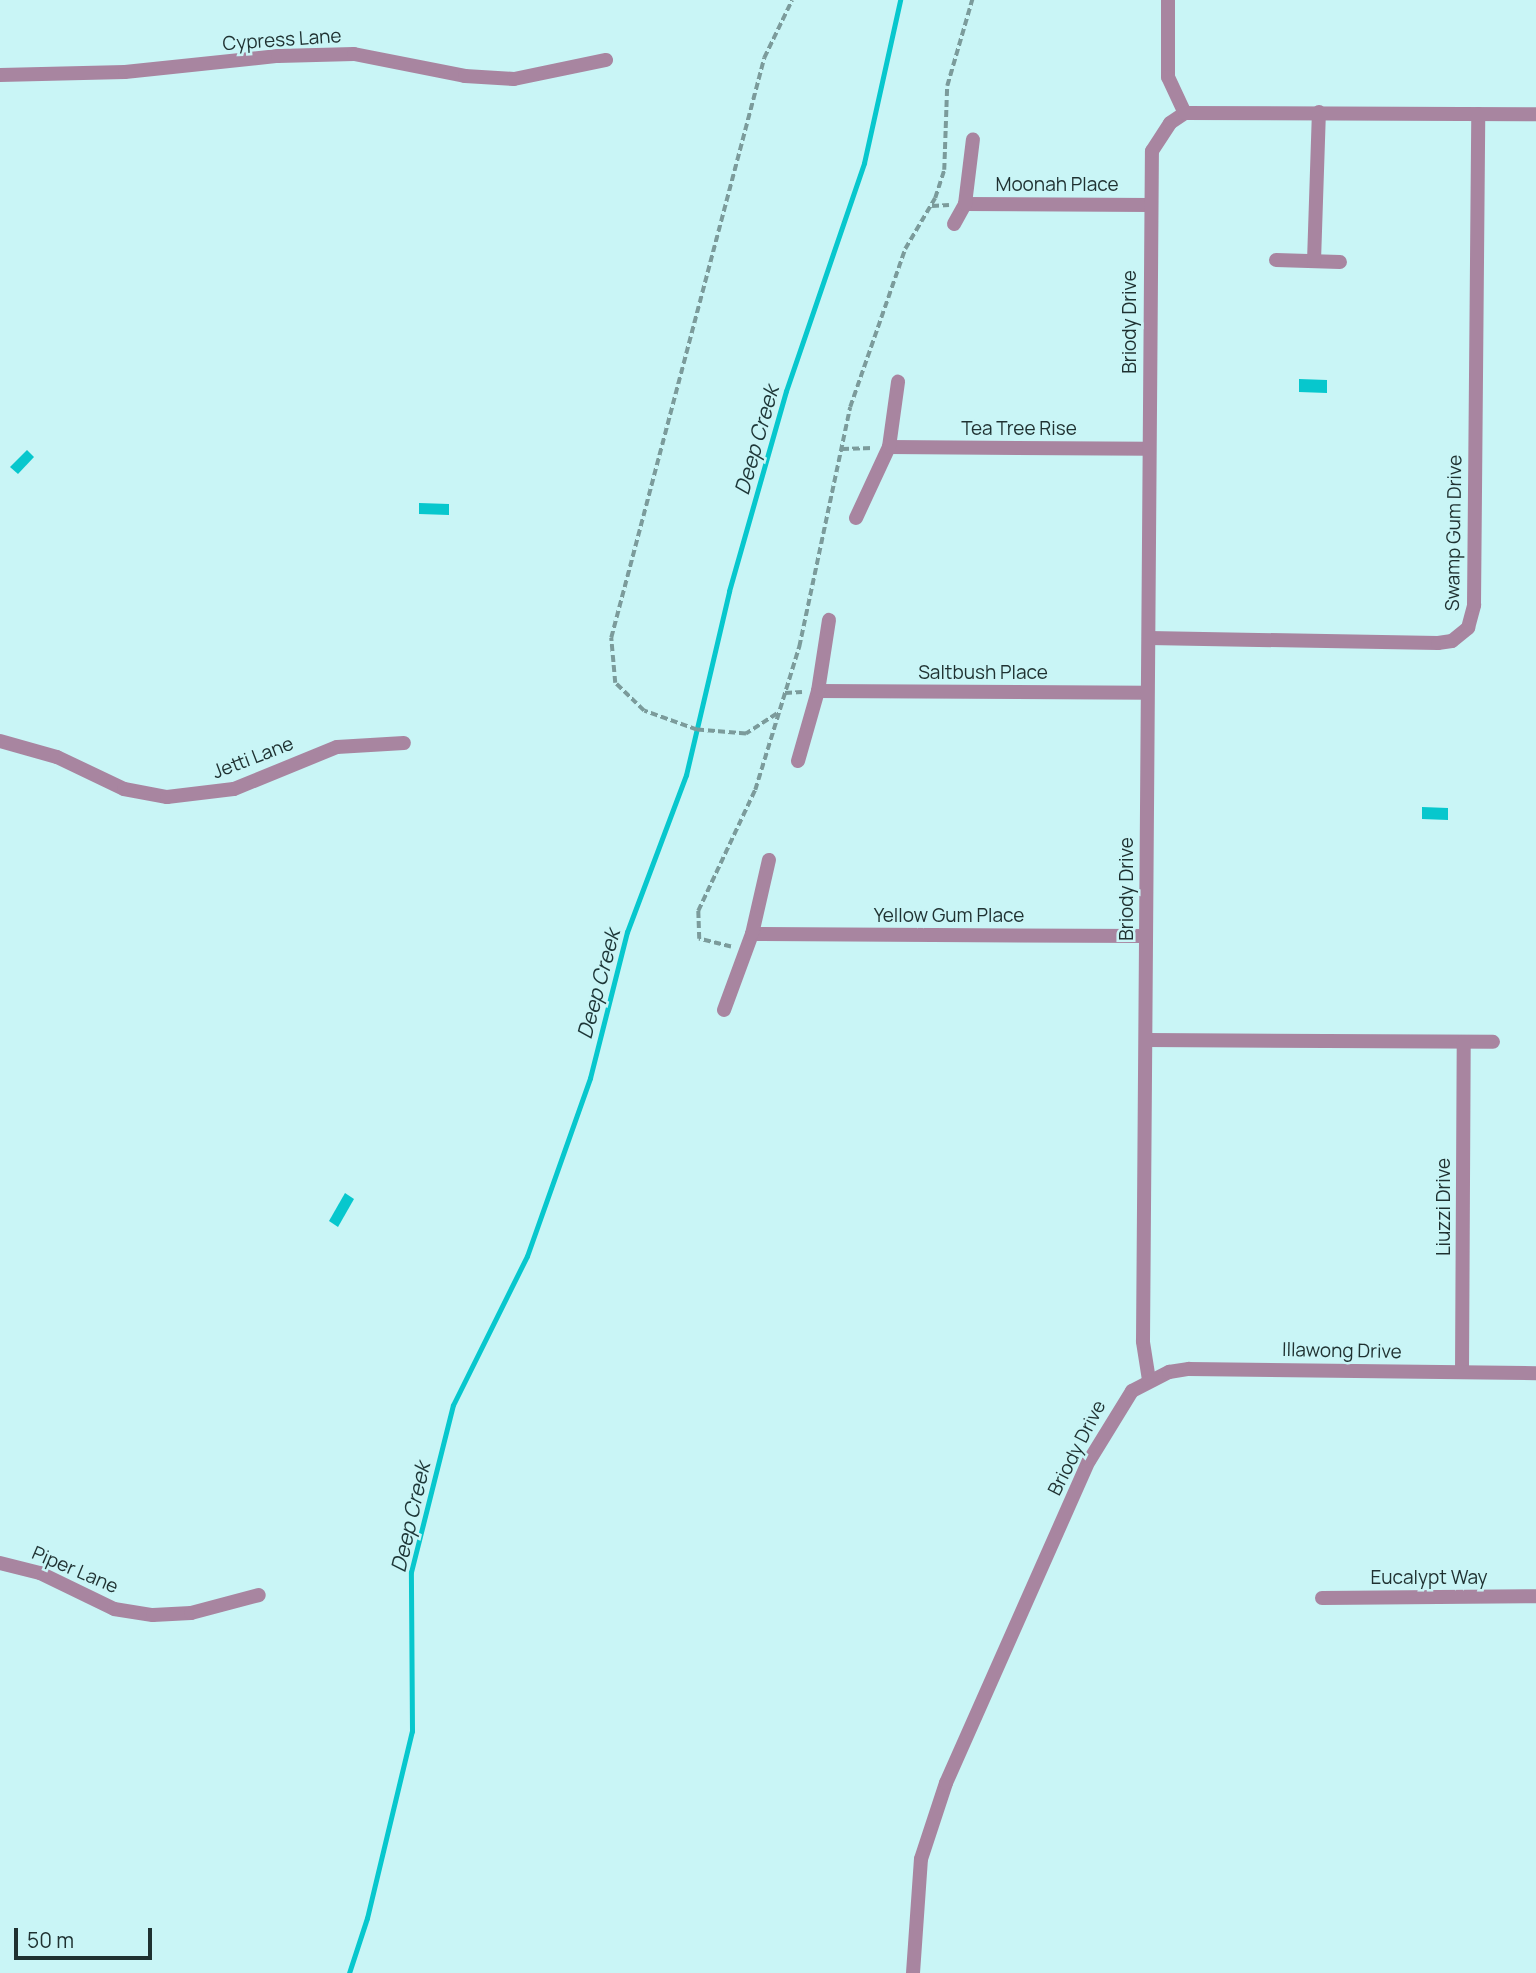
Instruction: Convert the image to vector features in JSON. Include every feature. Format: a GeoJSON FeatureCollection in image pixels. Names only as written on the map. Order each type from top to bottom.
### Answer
{"type":"FeatureCollection","features":[{"type":"Feature","properties":{"kind":"street"},"geometry":{"type":"LineString","coordinates":[[1168,0],[1168,77],[1185,113],[1536,114]]}},
{"type":"Feature","properties":{"kind":"street","name":"Cypress Lane"},"geometry":{"type":"LineString","coordinates":[[0,75],[125,72],[278,56],[354,54],[466,76],[514,79],[606,60]]}},
{"type":"Feature","properties":{"kind":"street"},"geometry":{"type":"LineString","coordinates":[[1314,261],[1318,112]]}},
{"type":"Feature","properties":{"kind":"street","name":"Briody Drive"},"geometry":{"type":"LineString","coordinates":[[913,1973],[921,1859],[946,1783],[1089,1461],[1120,1405],[1149,1380],[1143,1341],[1147,1040],[1150,205],[1152,151],[1170,123],[1185,113]]}},
{"type":"Feature","properties":{"kind":"street","name":"Swamp Gum Drive"},"geometry":{"type":"LineString","coordinates":[[1149,638],[1438,643],[1452,640],[1468,628],[1474,605],[1478,114]]}},
{"type":"Feature","properties":{"kind":"street","name":"Moonah Place"},"geometry":{"type":"LineString","coordinates":[[954,224],[965,204],[973,139]]}},
{"type":"Feature","properties":{"kind":"street","name":"Moonah Place"},"geometry":{"type":"LineString","coordinates":[[965,204],[1150,205]]}},
{"type":"Feature","properties":{"kind":"street"},"geometry":{"type":"LineString","coordinates":[[1276,260],[1340,262]]}},
{"type":"Feature","properties":{"kind":"street"},"geometry":{"type":"LineString","coordinates":[[856,518],[889,447],[898,382]]}},
{"type":"Feature","properties":{"kind":"street","name":"Tea Tree Rise"},"geometry":{"type":"LineString","coordinates":[[889,447],[1149,449]]}},
{"type":"Feature","properties":{"kind":"street"},"geometry":{"type":"LineString","coordinates":[[798,761],[818,691],[829,620]]}},
{"type":"Feature","properties":{"kind":"street","name":"Saltbush Place"},"geometry":{"type":"LineString","coordinates":[[818,691],[1147,693]]}},
{"type":"Feature","properties":{"kind":"street","name":"Jetti Lane"},"geometry":{"type":"LineString","coordinates":[[0,741],[57,757],[124,789],[167,797],[234,789],[337,747],[404,743]]}},
{"type":"Feature","properties":{"kind":"street"},"geometry":{"type":"LineString","coordinates":[[723,1010],[752,934],[769,860]]}},
{"type":"Feature","properties":{"kind":"street","name":"Yellow Gum Place"},"geometry":{"type":"LineString","coordinates":[[752,934],[1146,936]]}},
{"type":"Feature","properties":{"kind":"street"},"geometry":{"type":"LineString","coordinates":[[1147,1040],[1493,1042]]}},
{"type":"Feature","properties":{"kind":"street","name":"Liuzzi Drive"},"geometry":{"type":"LineString","coordinates":[[1462,1372],[1464,1042]]}},
{"type":"Feature","properties":{"kind":"street","name":"Illawong Drive"},"geometry":{"type":"LineString","coordinates":[[1149,1380],[1169,1372],[1206,1368],[1536,1373]]}},
{"type":"Feature","properties":{"kind":"street","name":"Piper Lane"},"geometry":{"type":"LineString","coordinates":[[0,1563],[40,1573],[114,1609],[153,1615],[191,1613],[259,1595]]}},
{"type":"Feature","properties":{"kind":"street","name":"Eucalypt Way"},"geometry":{"type":"LineString","coordinates":[[1322,1598],[1536,1596]]}},
{"type":"Feature","properties":{"kind":"path"},"geometry":{"type":"LineString","coordinates":[[778,713],[746,734],[697,730],[645,711],[615,683],[611,638],[764,58],[792,0]]}},
{"type":"Feature","properties":{"kind":"path"},"geometry":{"type":"LineString","coordinates":[[745,951],[699,939],[698,911],[755,790],[799,647],[850,407],[905,249],[935,198],[944,170],[947,86],[972,0]]}},
{"type":"Feature","properties":{"kind":"path"},"geometry":{"type":"LineString","coordinates":[[841,449],[889,447]]}},
{"type":"Feature","properties":{"kind":"water"},"geometry":{"type":"Polygon","coordinates":[[[1299,379],[1327,380],[1327,393],[1299,392],[1299,379]]]}},
{"type":"Feature","properties":{"kind":"water"},"geometry":{"type":"Polygon","coordinates":[[[27,450],[34,457],[18,474],[10,467],[27,450]]]}},
{"type":"Feature","properties":{"kind":"water"},"geometry":{"type":"Polygon","coordinates":[[[419,503],[449,504],[449,515],[419,514],[419,503]]]}},
{"type":"Feature","properties":{"kind":"water"},"geometry":{"type":"Polygon","coordinates":[[[1422,807],[1448,808],[1448,820],[1422,819],[1422,807]]]}},
{"type":"Feature","properties":{"kind":"water"},"geometry":{"type":"Polygon","coordinates":[[[345,1193],[354,1199],[338,1227],[329,1221],[345,1193]]]}},
{"type":"Feature","properties":{"kind":"waterway","name":"Deep Creek"},"geometry":{"type":"LineString","coordinates":[[349,1973],[367,1918],[412,1731],[411,1572],[453,1405],[527,1256],[590,1078],[627,932],[686,775],[729,591],[786,391],[864,163],[900,0]]}}]}
